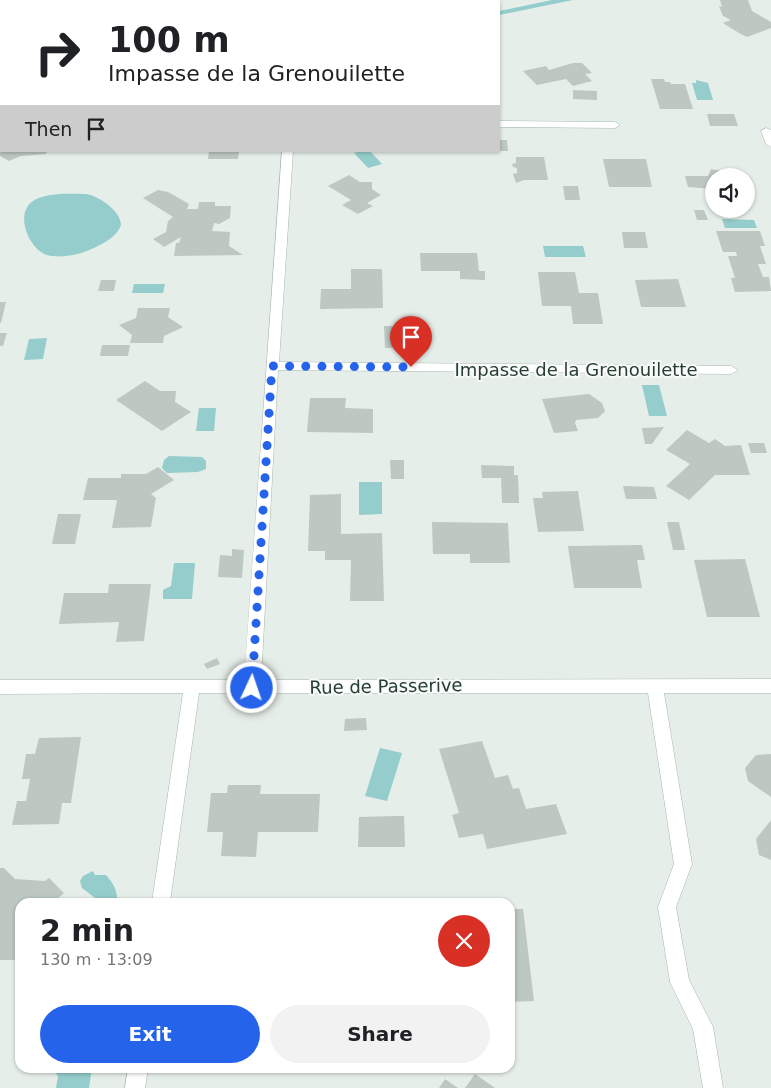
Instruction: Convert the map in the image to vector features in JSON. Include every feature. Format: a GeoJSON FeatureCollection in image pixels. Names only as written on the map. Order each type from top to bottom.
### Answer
{"type":"FeatureCollection","features":[{"type":"Feature","properties":{"kind":"street"},"geometry":{"type":"LineString","coordinates":[[500,124],[615,125]]}},
{"type":"Feature","properties":{"kind":"street"},"geometry":{"type":"LineString","coordinates":[[766,131],[771,144]]}},
{"type":"Feature","properties":{"kind":"street"},"geometry":{"type":"LineString","coordinates":[[252,688],[272,366],[288,152]]}},
{"type":"Feature","properties":{"kind":"street","name":"Impasse de la Grenouilette"},"geometry":{"type":"LineString","coordinates":[[272,366],[731,370]]}},
{"type":"Feature","properties":{"kind":"street"},"geometry":{"type":"LineString","coordinates":[[655,685],[683,864],[667,907],[680,982],[703,1027],[713,1088]]}},
{"type":"Feature","properties":{"kind":"street","name":"Rue de Passerive"},"geometry":{"type":"LineString","coordinates":[[0,687],[771,686]]}},
{"type":"Feature","properties":{"kind":"street"},"geometry":{"type":"LineString","coordinates":[[163,898],[192,687]]}},
{"type":"Feature","properties":{"kind":"street"},"geometry":{"type":"LineString","coordinates":[[135,1088],[137,1073]]}},
{"type":"Feature","properties":{"kind":"water"},"geometry":{"type":"Polygon","coordinates":[[[552,0],[573,0],[500,15],[500,11],[552,0]]]}},
{"type":"Feature","properties":{"kind":"water"},"geometry":{"type":"Polygon","coordinates":[[[696,80],[708,83],[713,100],[697,100],[692,83],[696,83],[696,80]]]}},
{"type":"Feature","properties":{"kind":"water"},"geometry":{"type":"Polygon","coordinates":[[[371,152],[382,164],[368,168],[354,153],[371,152]]]}},
{"type":"Feature","properties":{"kind":"water"},"geometry":{"type":"Polygon","coordinates":[[[86,194],[103,201],[113,210],[121,225],[117,232],[104,243],[78,254],[53,256],[40,251],[26,231],[24,222],[27,207],[33,201],[45,196],[86,194]]]}},
{"type":"Feature","properties":{"kind":"water"},"geometry":{"type":"Polygon","coordinates":[[[722,219],[754,220],[757,228],[725,228],[722,219]]]}},
{"type":"Feature","properties":{"kind":"water"},"geometry":{"type":"Polygon","coordinates":[[[543,246],[583,246],[586,257],[545,257],[543,246]]]}},
{"type":"Feature","properties":{"kind":"water"},"geometry":{"type":"Polygon","coordinates":[[[134,284],[165,284],[163,293],[132,293],[134,284]]]}},
{"type":"Feature","properties":{"kind":"water"},"geometry":{"type":"Polygon","coordinates":[[[47,338],[43,359],[24,360],[29,339],[47,338]]]}},
{"type":"Feature","properties":{"kind":"water"},"geometry":{"type":"Polygon","coordinates":[[[642,385],[659,385],[667,416],[649,416],[642,385]]]}},
{"type":"Feature","properties":{"kind":"water"},"geometry":{"type":"Polygon","coordinates":[[[199,408],[216,408],[214,431],[196,431],[199,408]]]}},
{"type":"Feature","properties":{"kind":"water"},"geometry":{"type":"Polygon","coordinates":[[[169,456],[202,457],[206,461],[206,469],[198,472],[167,473],[162,468],[164,460],[169,456]]]}},
{"type":"Feature","properties":{"kind":"water"},"geometry":{"type":"Polygon","coordinates":[[[359,482],[382,482],[382,514],[359,515],[359,482]]]}},
{"type":"Feature","properties":{"kind":"water"},"geometry":{"type":"Polygon","coordinates":[[[174,563],[195,563],[192,599],[163,599],[163,590],[171,586],[174,563]]]}},
{"type":"Feature","properties":{"kind":"water"},"geometry":{"type":"Polygon","coordinates":[[[380,748],[402,753],[387,801],[365,796],[380,748]]]}},
{"type":"Feature","properties":{"kind":"water"},"geometry":{"type":"Polygon","coordinates":[[[93,871],[95,875],[106,875],[113,884],[117,898],[95,898],[82,888],[80,881],[83,876],[93,871]]]}},
{"type":"Feature","properties":{"kind":"water"},"geometry":{"type":"Polygon","coordinates":[[[55,1073],[91,1073],[89,1088],[56,1088],[58,1076],[55,1073]]]}},
{"type":"Feature","properties":{"kind":"building"},"geometry":{"type":"Polygon","coordinates":[[[720,0],[748,0],[752,11],[771,22],[771,28],[747,37],[739,33],[723,23],[731,20],[723,16],[719,6],[722,7],[720,0]]]}},
{"type":"Feature","properties":{"kind":"building"},"geometry":{"type":"Polygon","coordinates":[[[573,63],[582,63],[592,73],[585,74],[592,81],[573,86],[566,79],[537,85],[523,71],[546,66],[549,70],[573,63]]]}},
{"type":"Feature","properties":{"kind":"building"},"geometry":{"type":"Polygon","coordinates":[[[651,79],[664,79],[665,82],[670,82],[671,84],[685,84],[693,109],[660,109],[651,79]]]}},
{"type":"Feature","properties":{"kind":"building"},"geometry":{"type":"Polygon","coordinates":[[[573,90],[597,91],[597,100],[573,99],[573,90]]]}},
{"type":"Feature","properties":{"kind":"building"},"geometry":{"type":"Polygon","coordinates":[[[707,114],[734,114],[738,126],[710,126],[707,114]]]}},
{"type":"Feature","properties":{"kind":"building"},"geometry":{"type":"Polygon","coordinates":[[[500,140],[507,140],[508,151],[500,151],[500,140]]]}},
{"type":"Feature","properties":{"kind":"building"},"geometry":{"type":"Polygon","coordinates":[[[0,152],[47,152],[46,154],[21,156],[9,161],[0,156],[0,152]]]}},
{"type":"Feature","properties":{"kind":"building"},"geometry":{"type":"Polygon","coordinates":[[[209,152],[239,152],[238,159],[208,159],[209,152]]]}},
{"type":"Feature","properties":{"kind":"building"},"geometry":{"type":"Polygon","coordinates":[[[516,157],[544,157],[548,180],[524,180],[516,183],[513,174],[517,173],[517,168],[513,167],[512,164],[516,163],[516,157]]]}},
{"type":"Feature","properties":{"kind":"building"},"geometry":{"type":"Polygon","coordinates":[[[603,159],[646,159],[652,187],[609,187],[603,159]]]}},
{"type":"Feature","properties":{"kind":"building"},"geometry":{"type":"Polygon","coordinates":[[[349,175],[360,182],[372,182],[372,189],[381,195],[367,203],[373,206],[358,214],[342,205],[351,200],[328,186],[349,175]]]}},
{"type":"Feature","properties":{"kind":"building"},"geometry":{"type":"Polygon","coordinates":[[[685,176],[705,176],[705,188],[688,187],[685,176]]]}},
{"type":"Feature","properties":{"kind":"building"},"geometry":{"type":"Polygon","coordinates":[[[563,186],[578,186],[580,200],[565,200],[563,186]]]}},
{"type":"Feature","properties":{"kind":"building"},"geometry":{"type":"Polygon","coordinates":[[[158,190],[168,192],[189,204],[187,209],[198,209],[199,202],[215,202],[215,206],[231,206],[230,218],[219,224],[214,223],[212,231],[230,232],[229,246],[243,255],[174,256],[176,243],[179,243],[181,237],[164,247],[153,239],[166,232],[168,221],[173,217],[143,198],[158,190]]]}},
{"type":"Feature","properties":{"kind":"building"},"geometry":{"type":"Polygon","coordinates":[[[694,210],[704,210],[705,218],[708,220],[697,220],[694,210]]]}},
{"type":"Feature","properties":{"kind":"building"},"geometry":{"type":"Polygon","coordinates":[[[716,231],[760,231],[765,246],[760,246],[766,264],[758,264],[763,277],[769,277],[771,291],[735,292],[731,278],[735,278],[728,256],[737,256],[736,252],[723,252],[716,231]]]}},
{"type":"Feature","properties":{"kind":"building"},"geometry":{"type":"Polygon","coordinates":[[[622,232],[645,232],[648,248],[624,248],[622,232]]]}},
{"type":"Feature","properties":{"kind":"building"},"geometry":{"type":"Polygon","coordinates":[[[420,253],[477,253],[479,271],[485,271],[485,280],[460,279],[460,271],[421,271],[420,253]]]}},
{"type":"Feature","properties":{"kind":"building"},"geometry":{"type":"Polygon","coordinates":[[[351,269],[382,269],[383,308],[320,309],[321,289],[351,289],[351,269]]]}},
{"type":"Feature","properties":{"kind":"building"},"geometry":{"type":"Polygon","coordinates":[[[538,272],[575,272],[579,293],[598,293],[603,324],[573,324],[571,306],[542,306],[538,272]]]}},
{"type":"Feature","properties":{"kind":"building"},"geometry":{"type":"Polygon","coordinates":[[[678,279],[686,307],[641,307],[635,280],[678,279]]]}},
{"type":"Feature","properties":{"kind":"building"},"geometry":{"type":"Polygon","coordinates":[[[101,280],[116,280],[114,291],[98,291],[101,280]]]}},
{"type":"Feature","properties":{"kind":"building"},"geometry":{"type":"Polygon","coordinates":[[[0,302],[6,302],[1,323],[0,323],[0,302]]]}},
{"type":"Feature","properties":{"kind":"building"},"geometry":{"type":"Polygon","coordinates":[[[138,308],[170,308],[168,317],[183,327],[164,336],[163,343],[130,343],[132,335],[119,325],[136,318],[138,308]]]}},
{"type":"Feature","properties":{"kind":"building"},"geometry":{"type":"Polygon","coordinates":[[[384,326],[399,326],[398,348],[385,348],[384,326]]]}},
{"type":"Feature","properties":{"kind":"building"},"geometry":{"type":"Polygon","coordinates":[[[0,333],[7,333],[3,346],[0,346],[0,333]]]}},
{"type":"Feature","properties":{"kind":"building"},"geometry":{"type":"Polygon","coordinates":[[[102,345],[130,345],[128,356],[100,356],[102,345]]]}},
{"type":"Feature","properties":{"kind":"building"},"geometry":{"type":"Polygon","coordinates":[[[145,381],[160,391],[176,391],[175,402],[191,412],[162,431],[116,400],[145,381]]]}},
{"type":"Feature","properties":{"kind":"building"},"geometry":{"type":"Polygon","coordinates":[[[589,394],[602,403],[605,411],[598,418],[576,420],[575,423],[578,431],[554,433],[542,399],[589,394]]]}},
{"type":"Feature","properties":{"kind":"building"},"geometry":{"type":"Polygon","coordinates":[[[310,398],[346,398],[345,408],[373,409],[373,433],[307,432],[310,398]]]}},
{"type":"Feature","properties":{"kind":"building"},"geometry":{"type":"Polygon","coordinates":[[[664,427],[652,444],[645,444],[642,428],[664,427]]]}},
{"type":"Feature","properties":{"kind":"building"},"geometry":{"type":"Polygon","coordinates":[[[687,430],[709,443],[715,439],[725,446],[741,445],[750,475],[715,475],[689,500],[666,486],[690,464],[666,450],[687,430]]]}},
{"type":"Feature","properties":{"kind":"building"},"geometry":{"type":"Polygon","coordinates":[[[748,443],[764,443],[767,453],[751,453],[748,443]]]}},
{"type":"Feature","properties":{"kind":"building"},"geometry":{"type":"Polygon","coordinates":[[[390,460],[404,460],[404,479],[391,479],[390,460]]]}},
{"type":"Feature","properties":{"kind":"building"},"geometry":{"type":"Polygon","coordinates":[[[481,465],[514,466],[514,475],[518,475],[519,503],[502,503],[501,478],[482,478],[481,465]]]}},
{"type":"Feature","properties":{"kind":"building"},"geometry":{"type":"Polygon","coordinates":[[[158,467],[174,480],[151,494],[156,498],[151,527],[112,528],[117,500],[83,500],[88,478],[121,478],[121,474],[146,474],[158,467]]]}},
{"type":"Feature","properties":{"kind":"building"},"geometry":{"type":"Polygon","coordinates":[[[623,486],[654,487],[657,499],[626,499],[623,486]]]}},
{"type":"Feature","properties":{"kind":"building"},"geometry":{"type":"Polygon","coordinates":[[[578,491],[584,531],[538,532],[533,498],[543,498],[542,492],[578,491]]]}},
{"type":"Feature","properties":{"kind":"building"},"geometry":{"type":"Polygon","coordinates":[[[341,494],[341,534],[382,533],[384,601],[350,601],[351,560],[325,560],[325,551],[308,551],[310,495],[341,494]]]}},
{"type":"Feature","properties":{"kind":"building"},"geometry":{"type":"Polygon","coordinates":[[[58,514],[81,514],[75,544],[52,544],[58,514]]]}},
{"type":"Feature","properties":{"kind":"building"},"geometry":{"type":"Polygon","coordinates":[[[432,522],[508,523],[510,563],[470,563],[470,554],[433,554],[432,522]]]}},
{"type":"Feature","properties":{"kind":"building"},"geometry":{"type":"Polygon","coordinates":[[[667,522],[679,522],[685,550],[673,550],[667,522]]]}},
{"type":"Feature","properties":{"kind":"building"},"geometry":{"type":"Polygon","coordinates":[[[642,545],[645,560],[637,560],[642,588],[574,588],[568,546],[642,545]]]}},
{"type":"Feature","properties":{"kind":"building"},"geometry":{"type":"Polygon","coordinates":[[[232,549],[244,550],[242,578],[218,577],[220,555],[232,556],[232,549]]]}},
{"type":"Feature","properties":{"kind":"building"},"geometry":{"type":"Polygon","coordinates":[[[745,559],[760,617],[707,617],[694,560],[745,559]]]}},
{"type":"Feature","properties":{"kind":"building"},"geometry":{"type":"Polygon","coordinates":[[[109,584],[151,584],[144,641],[116,642],[119,622],[59,624],[64,593],[108,593],[109,584]]]}},
{"type":"Feature","properties":{"kind":"building"},"geometry":{"type":"Polygon","coordinates":[[[217,658],[220,664],[207,669],[204,664],[217,658]]]}},
{"type":"Feature","properties":{"kind":"building"},"geometry":{"type":"Polygon","coordinates":[[[366,718],[367,730],[344,731],[345,719],[366,718]]]}},
{"type":"Feature","properties":{"kind":"building"},"geometry":{"type":"Polygon","coordinates":[[[81,737],[71,803],[62,803],[59,824],[12,825],[17,801],[26,801],[30,779],[22,779],[26,754],[35,754],[39,738],[81,737]]]}},
{"type":"Feature","properties":{"kind":"building"},"geometry":{"type":"Polygon","coordinates":[[[482,741],[495,778],[508,775],[513,789],[519,788],[526,809],[556,804],[567,834],[487,849],[483,834],[459,838],[452,815],[459,813],[439,749],[482,741]]]}},
{"type":"Feature","properties":{"kind":"building"},"geometry":{"type":"Polygon","coordinates":[[[771,754],[771,797],[748,781],[745,768],[756,755],[771,754]]]}},
{"type":"Feature","properties":{"kind":"building"},"geometry":{"type":"Polygon","coordinates":[[[228,785],[261,785],[260,794],[320,794],[318,832],[258,832],[256,857],[221,856],[223,832],[207,832],[211,793],[227,793],[228,785]]]}},
{"type":"Feature","properties":{"kind":"building"},"geometry":{"type":"Polygon","coordinates":[[[404,816],[405,847],[358,847],[359,817],[404,816]]]}},
{"type":"Feature","properties":{"kind":"building"},"geometry":{"type":"Polygon","coordinates":[[[771,820],[771,860],[759,855],[756,839],[771,820]]]}},
{"type":"Feature","properties":{"kind":"building"},"geometry":{"type":"Polygon","coordinates":[[[0,868],[4,868],[15,879],[45,881],[49,878],[64,893],[58,898],[15,898],[15,960],[0,960],[0,868]]]}},
{"type":"Feature","properties":{"kind":"building"},"geometry":{"type":"Polygon","coordinates":[[[515,909],[523,909],[534,1001],[515,1002],[515,909]]]}},
{"type":"Feature","properties":{"kind":"building"},"geometry":{"type":"Polygon","coordinates":[[[475,1074],[495,1088],[465,1088],[475,1074]]]}},
{"type":"Feature","properties":{"kind":"building"},"geometry":{"type":"Polygon","coordinates":[[[445,1079],[458,1088],[439,1088],[445,1079]]]}},
{"type":"Feature","properties":{"kind":"route"},"geometry":{"type":"LineString","coordinates":[[252,688],[272,366],[411,367]]}}]}
